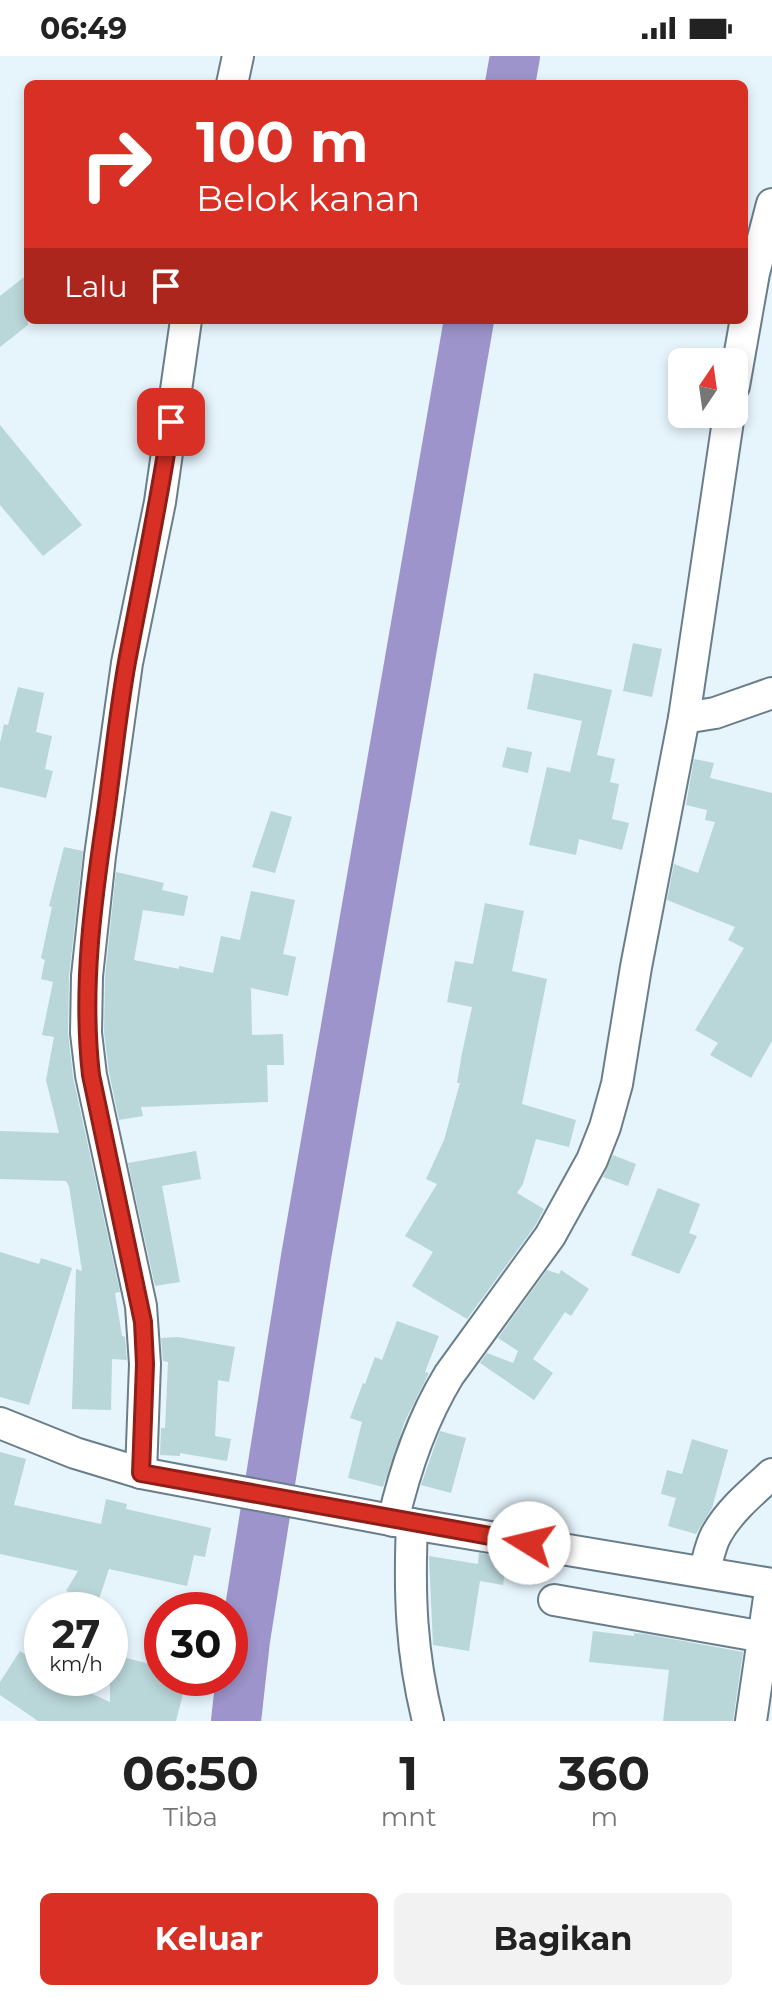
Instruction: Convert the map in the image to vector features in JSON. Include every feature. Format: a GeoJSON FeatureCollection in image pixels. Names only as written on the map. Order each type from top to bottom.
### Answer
{"type":"FeatureCollection","features":[{"type":"Feature","properties":{"kind":"street"},"geometry":{"type":"LineString","coordinates":[[233,80],[238,56]]}},
{"type":"Feature","properties":{"kind":"street"},"geometry":{"type":"LineString","coordinates":[[748,307],[772,204]]}},
{"type":"Feature","properties":{"kind":"street"},"geometry":{"type":"LineString","coordinates":[[150,1475],[141,1306],[91,1075],[86,1033],[87,976],[127,663],[160,502],[185,324]]}},
{"type":"Feature","properties":{"kind":"street"},"geometry":{"type":"LineString","coordinates":[[741,348],[745,324]]}},
{"type":"Feature","properties":{"kind":"street"},"geometry":{"type":"LineString","coordinates":[[428,1721],[416,1671],[403,1522],[404,1471],[434,1399],[550,1236],[587,1172],[605,1127],[617,1084],[684,718],[727,428]]}},
{"type":"Feature","properties":{"kind":"street"},"geometry":{"type":"LineString","coordinates":[[684,718],[715,713],[772,693]]}},
{"type":"Feature","properties":{"kind":"street"},"geometry":{"type":"LineString","coordinates":[[0,1423],[75,1453],[150,1475],[403,1522],[772,1584],[751,1721]]}},
{"type":"Feature","properties":{"kind":"street"},"geometry":{"type":"LineString","coordinates":[[704,1572],[714,1538],[724,1523],[772,1474]]}},
{"type":"Feature","properties":{"kind":"street"},"geometry":{"type":"LineString","coordinates":[[554,1600],[764,1637]]}},
{"type":"Feature","properties":{"kind":"building"},"geometry":{"type":"Polygon","coordinates":[[[24,277],[24,324],[28,325],[0,347],[0,296],[24,277]]]}},
{"type":"Feature","properties":{"kind":"building"},"geometry":{"type":"Polygon","coordinates":[[[0,425],[82,525],[43,556],[0,505],[0,425]]]}},
{"type":"Feature","properties":{"kind":"building"},"geometry":{"type":"Polygon","coordinates":[[[633,643],[662,649],[652,697],[623,691],[633,643]]]}},
{"type":"Feature","properties":{"kind":"building"},"geometry":{"type":"Polygon","coordinates":[[[534,673],[612,690],[597,755],[615,759],[610,782],[619,784],[612,819],[629,823],[622,850],[579,839],[576,855],[529,845],[547,767],[570,772],[582,721],[527,709],[534,673]]]}},
{"type":"Feature","properties":{"kind":"building"},"geometry":{"type":"Polygon","coordinates":[[[18,687],[44,693],[36,732],[52,736],[45,769],[53,771],[46,798],[0,787],[0,743],[18,687]]]}},
{"type":"Feature","properties":{"kind":"building"},"geometry":{"type":"Polygon","coordinates":[[[507,747],[532,752],[528,773],[502,767],[507,747]]]}},
{"type":"Feature","properties":{"kind":"building"},"geometry":{"type":"Polygon","coordinates":[[[694,759],[714,763],[710,778],[772,793],[772,1041],[751,1078],[710,1055],[718,1043],[695,1030],[744,948],[728,940],[735,927],[667,900],[674,864],[698,873],[715,822],[705,820],[707,810],[686,805],[694,759]]]}},
{"type":"Feature","properties":{"kind":"building"},"geometry":{"type":"Polygon","coordinates":[[[271,811],[292,817],[275,873],[252,867],[271,811]]]}},
{"type":"Feature","properties":{"kind":"building"},"geometry":{"type":"Polygon","coordinates":[[[64,847],[83,851],[69,976],[68,1033],[73,1077],[120,1292],[115,1293],[127,1360],[112,1359],[111,1410],[72,1409],[76,1269],[82,1271],[69,1186],[66,1181],[0,1179],[0,1131],[59,1133],[46,1080],[54,1037],[42,1035],[53,982],[41,979],[45,960],[41,958],[52,907],[49,906],[64,847]]]}},
{"type":"Feature","properties":{"kind":"building"},"geometry":{"type":"Polygon","coordinates":[[[116,872],[164,883],[162,890],[188,896],[184,916],[143,910],[134,960],[179,969],[179,966],[213,973],[221,936],[240,940],[251,891],[295,900],[283,954],[296,957],[288,996],[251,988],[252,1035],[283,1034],[284,1065],[267,1065],[268,1102],[141,1107],[143,1116],[119,1120],[104,1032],[105,977],[116,872]]]}},
{"type":"Feature","properties":{"kind":"building"},"geometry":{"type":"Polygon","coordinates":[[[485,903],[524,911],[512,971],[547,979],[522,1104],[576,1120],[569,1147],[536,1139],[523,1184],[517,1193],[544,1209],[467,1319],[412,1286],[433,1252],[405,1236],[437,1184],[426,1179],[444,1140],[460,1083],[457,1083],[472,1007],[447,1002],[455,961],[473,964],[485,903]]]}},
{"type":"Feature","properties":{"kind":"building"},"geometry":{"type":"Polygon","coordinates":[[[196,1151],[201,1179],[162,1186],[180,1282],[155,1286],[128,1163],[196,1151]]]}},
{"type":"Feature","properties":{"kind":"building"},"geometry":{"type":"Polygon","coordinates":[[[613,1155],[636,1164],[628,1186],[603,1177],[613,1155]]]}},
{"type":"Feature","properties":{"kind":"building"},"geometry":{"type":"Polygon","coordinates":[[[658,1188],[700,1204],[689,1233],[697,1236],[679,1274],[631,1255],[658,1188]]]}},
{"type":"Feature","properties":{"kind":"building"},"geometry":{"type":"Polygon","coordinates":[[[0,1252],[39,1264],[41,1258],[72,1268],[29,1405],[0,1397],[0,1252]]]}},
{"type":"Feature","properties":{"kind":"building"},"geometry":{"type":"Polygon","coordinates":[[[547,1270],[559,1274],[561,1270],[589,1289],[571,1316],[565,1312],[533,1359],[553,1373],[534,1400],[480,1363],[487,1353],[513,1363],[518,1351],[498,1338],[547,1270]]]}},
{"type":"Feature","properties":{"kind":"building"},"geometry":{"type":"Polygon","coordinates":[[[397,1321],[439,1336],[425,1372],[429,1373],[405,1421],[383,1487],[348,1478],[362,1422],[350,1418],[375,1357],[382,1360],[397,1321]]]}},
{"type":"Feature","properties":{"kind":"building"},"geometry":{"type":"Polygon","coordinates":[[[178,1337],[235,1347],[229,1382],[218,1380],[215,1436],[231,1439],[227,1461],[180,1453],[180,1456],[160,1455],[161,1428],[165,1428],[168,1362],[163,1361],[161,1338],[178,1337]]]}},
{"type":"Feature","properties":{"kind":"building"},"geometry":{"type":"Polygon","coordinates":[[[440,1431],[466,1438],[451,1493],[421,1485],[440,1431]]]}},
{"type":"Feature","properties":{"kind":"building"},"geometry":{"type":"Polygon","coordinates":[[[692,1439],[728,1450],[712,1508],[696,1534],[668,1526],[676,1498],[661,1494],[667,1470],[682,1474],[692,1439]]]}},
{"type":"Feature","properties":{"kind":"building"},"geometry":{"type":"Polygon","coordinates":[[[0,1452],[26,1459],[14,1505],[101,1524],[106,1499],[127,1504],[126,1509],[211,1528],[205,1557],[194,1555],[187,1586],[109,1569],[101,1592],[69,1592],[66,1591],[78,1571],[0,1554],[0,1452]]]}},
{"type":"Feature","properties":{"kind":"building"},"geometry":{"type":"Polygon","coordinates":[[[479,1553],[507,1558],[503,1585],[480,1581],[469,1651],[433,1645],[429,1556],[478,1564],[479,1553]]]}},
{"type":"Feature","properties":{"kind":"building"},"geometry":{"type":"Polygon","coordinates":[[[593,1631],[634,1636],[634,1633],[645,1634],[743,1652],[733,1721],[663,1721],[669,1670],[589,1662],[593,1631]]]}},
{"type":"Feature","properties":{"kind":"building"},"geometry":{"type":"Polygon","coordinates":[[[20,1651],[24,1654],[24,1696],[97,1696],[110,1702],[110,1696],[128,1696],[128,1658],[144,1662],[144,1696],[182,1696],[176,1721],[38,1721],[0,1695],[0,1682],[20,1651]]]}},
{"type":"Feature","properties":{"kind":"waterway"},"geometry":{"type":"LineString","coordinates":[[511,80],[515,56]]}},
{"type":"Feature","properties":{"kind":"waterway"},"geometry":{"type":"LineString","coordinates":[[236,1721],[245,1640],[306,1257],[468,324]]}},
{"type":"Feature","properties":{"kind":"route"},"geometry":{"type":"LineString","coordinates":[[171,422],[160,502],[127,663],[87,976],[86,1033],[91,1075],[103,1142],[141,1306],[145,1339],[141,1473],[529,1543]]}}]}
